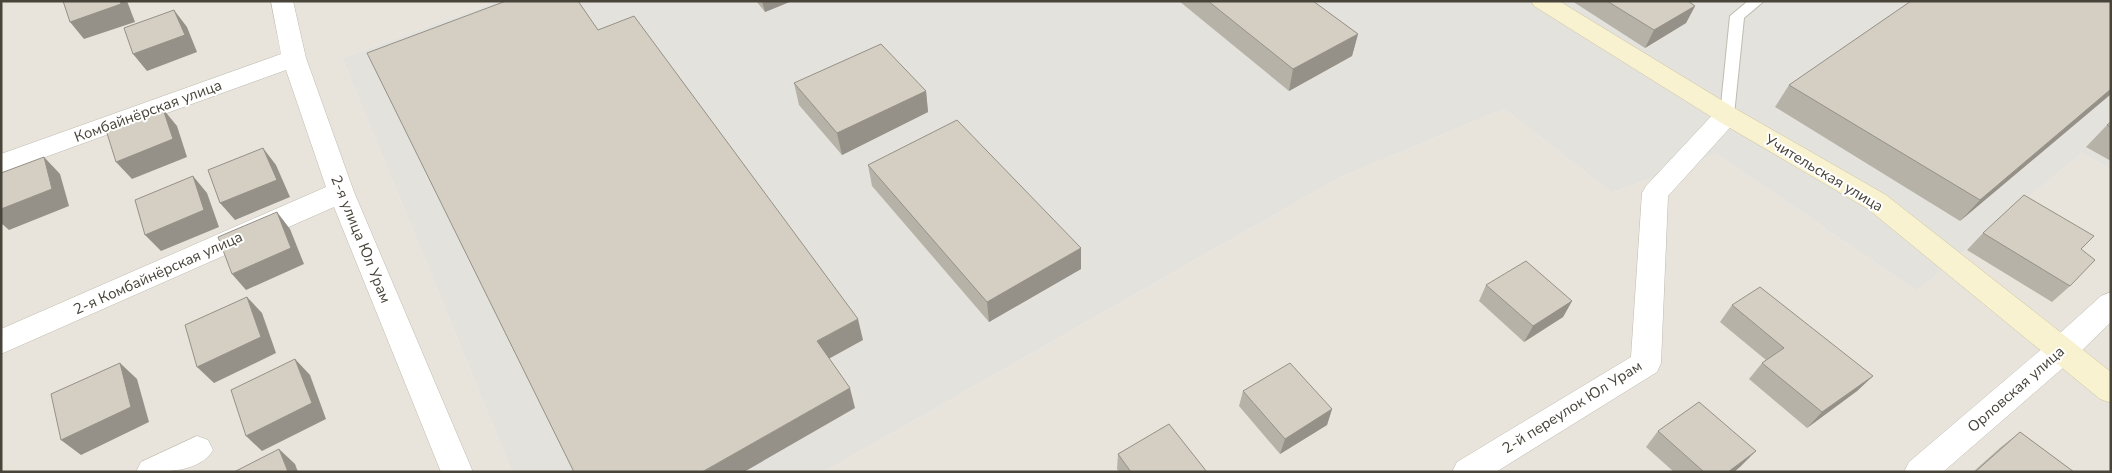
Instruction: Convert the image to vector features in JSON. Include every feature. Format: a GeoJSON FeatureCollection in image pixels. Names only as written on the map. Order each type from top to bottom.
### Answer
{"type":"FeatureCollection","features":[{"type":"Feature","properties":{"kind":"street","name":"2-я улица Юл Урам"},"geometry":{"type":"LineString","coordinates":[[282,1],[294,58],[341,192],[457,472]]}},
{"type":"Feature","properties":{"kind":"street","name":"Учительская улица"},"geometry":{"type":"LineString","coordinates":[[1542,1],[1727,115],[1877,202],[2111,390]]}},
{"type":"Feature","properties":{"kind":"street","name":"Комбайнёрская улица"},"geometry":{"type":"LineString","coordinates":[[1,164],[294,58]]}},
{"type":"Feature","properties":{"kind":"street","name":"2-й переулок Юл Урам"},"geometry":{"type":"LineString","coordinates":[[1468,472],[1646,363],[1655,193],[1727,115]]}},
{"type":"Feature","properties":{"kind":"street","name":"2-я Комбайнёрская улица"},"geometry":{"type":"LineString","coordinates":[[1,342],[341,192]]}},
{"type":"Feature","properties":{"kind":"street","name":"Орловская улица"},"geometry":{"type":"LineString","coordinates":[[1920,472],[2061,351],[2111,304]]}},
{"type":"Feature","properties":{"kind":"street"},"geometry":{"type":"LineString","coordinates":[[152,472],[197,450]]}},
{"type":"Feature","properties":{"kind":"lane"},"geometry":{"type":"LineString","coordinates":[[1727,115],[1736,16],[1757,1]]}},
{"type":"Feature","properties":{"kind":"shaded area"},"geometry":{"type":"Polygon","coordinates":[[[1,1],[497,1],[342,58],[512,472],[1,472],[1,1]]]}},
{"type":"Feature","properties":{"kind":"shaded area"},"geometry":{"type":"Polygon","coordinates":[[[497,1],[2111,1],[2111,170],[2082,153],[1917,291],[1716,154],[1612,193],[1504,109],[1339,178],[824,472],[512,472],[342,58],[497,1]]]}},
{"type":"Feature","properties":{"kind":"shaded area"},"geometry":{"type":"Polygon","coordinates":[[[1504,109],[1612,193],[1716,154],[1917,291],[2082,153],[2111,170],[2111,472],[824,472],[1339,178],[1504,109]]]}},
{"type":"Feature","properties":{"kind":"building"},"geometry":{"type":"Polygon","coordinates":[[[63,1],[120,1],[121,4],[70,22],[63,1]]]}},
{"type":"Feature","properties":{"kind":"building"},"geometry":{"type":"Polygon","coordinates":[[[506,1],[578,1],[598,30],[634,16],[858,319],[817,341],[850,388],[702,472],[574,472],[367,53],[506,1]]]}},
{"type":"Feature","properties":{"kind":"building"},"geometry":{"type":"Polygon","coordinates":[[[1208,1],[1313,1],[1358,34],[1293,69],[1208,1]]]}},
{"type":"Feature","properties":{"kind":"building"},"geometry":{"type":"Polygon","coordinates":[[[1607,1],[1688,1],[1695,6],[1654,30],[1607,1]]]}},
{"type":"Feature","properties":{"kind":"building"},"geometry":{"type":"Polygon","coordinates":[[[1911,1],[2111,1],[2111,89],[1980,200],[1789,85],[1911,1]]]}},
{"type":"Feature","properties":{"kind":"building"},"geometry":{"type":"Polygon","coordinates":[[[174,10],[185,35],[133,54],[124,28],[174,10]]]}},
{"type":"Feature","properties":{"kind":"building"},"geometry":{"type":"Polygon","coordinates":[[[881,44],[926,91],[837,133],[794,83],[881,44]]]}},
{"type":"Feature","properties":{"kind":"building"},"geometry":{"type":"Polygon","coordinates":[[[163,109],[173,139],[116,162],[106,130],[163,109]]]}},
{"type":"Feature","properties":{"kind":"building"},"geometry":{"type":"Polygon","coordinates":[[[957,120],[1081,248],[987,302],[868,165],[957,120]]]}},
{"type":"Feature","properties":{"kind":"building"},"geometry":{"type":"Polygon","coordinates":[[[263,148],[277,180],[220,203],[208,170],[263,148]]]}},
{"type":"Feature","properties":{"kind":"building"},"geometry":{"type":"Polygon","coordinates":[[[44,157],[52,189],[1,209],[1,173],[44,157]]]}},
{"type":"Feature","properties":{"kind":"building"},"geometry":{"type":"Polygon","coordinates":[[[193,176],[204,210],[145,235],[135,200],[193,176]]]}},
{"type":"Feature","properties":{"kind":"building"},"geometry":{"type":"Polygon","coordinates":[[[2024,195],[2094,236],[2081,249],[2095,260],[2070,286],[1983,233],[2024,195]]]}},
{"type":"Feature","properties":{"kind":"building"},"geometry":{"type":"Polygon","coordinates":[[[277,212],[291,248],[232,274],[218,237],[277,212]]]}},
{"type":"Feature","properties":{"kind":"building"},"geometry":{"type":"Polygon","coordinates":[[[1526,261],[1572,301],[1533,326],[1486,285],[1526,261]]]}},
{"type":"Feature","properties":{"kind":"building"},"geometry":{"type":"Polygon","coordinates":[[[1760,287],[1873,376],[1822,412],[1762,363],[1784,348],[1732,305],[1760,287]]]}},
{"type":"Feature","properties":{"kind":"building"},"geometry":{"type":"Polygon","coordinates":[[[247,297],[261,337],[197,367],[185,325],[247,297]]]}},
{"type":"Feature","properties":{"kind":"building"},"geometry":{"type":"Polygon","coordinates":[[[295,359],[312,403],[246,436],[231,390],[295,359]]]}},
{"type":"Feature","properties":{"kind":"building"},"geometry":{"type":"Polygon","coordinates":[[[120,363],[131,407],[61,440],[51,394],[120,363]]]}},
{"type":"Feature","properties":{"kind":"building"},"geometry":{"type":"Polygon","coordinates":[[[1290,363],[1332,409],[1285,439],[1243,391],[1290,363]]]}},
{"type":"Feature","properties":{"kind":"building"},"geometry":{"type":"Polygon","coordinates":[[[1699,402],[1756,451],[1728,472],[1704,472],[1658,431],[1699,402]]]}},
{"type":"Feature","properties":{"kind":"building"},"geometry":{"type":"Polygon","coordinates":[[[1169,424],[1207,472],[1131,472],[1118,454],[1169,424]]]}},
{"type":"Feature","properties":{"kind":"building"},"geometry":{"type":"Polygon","coordinates":[[[2020,432],[2074,472],[1975,472],[2020,432]]]}},
{"type":"Feature","properties":{"kind":"building"},"geometry":{"type":"Polygon","coordinates":[[[279,449],[288,472],[234,472],[279,449]]]}}]}
